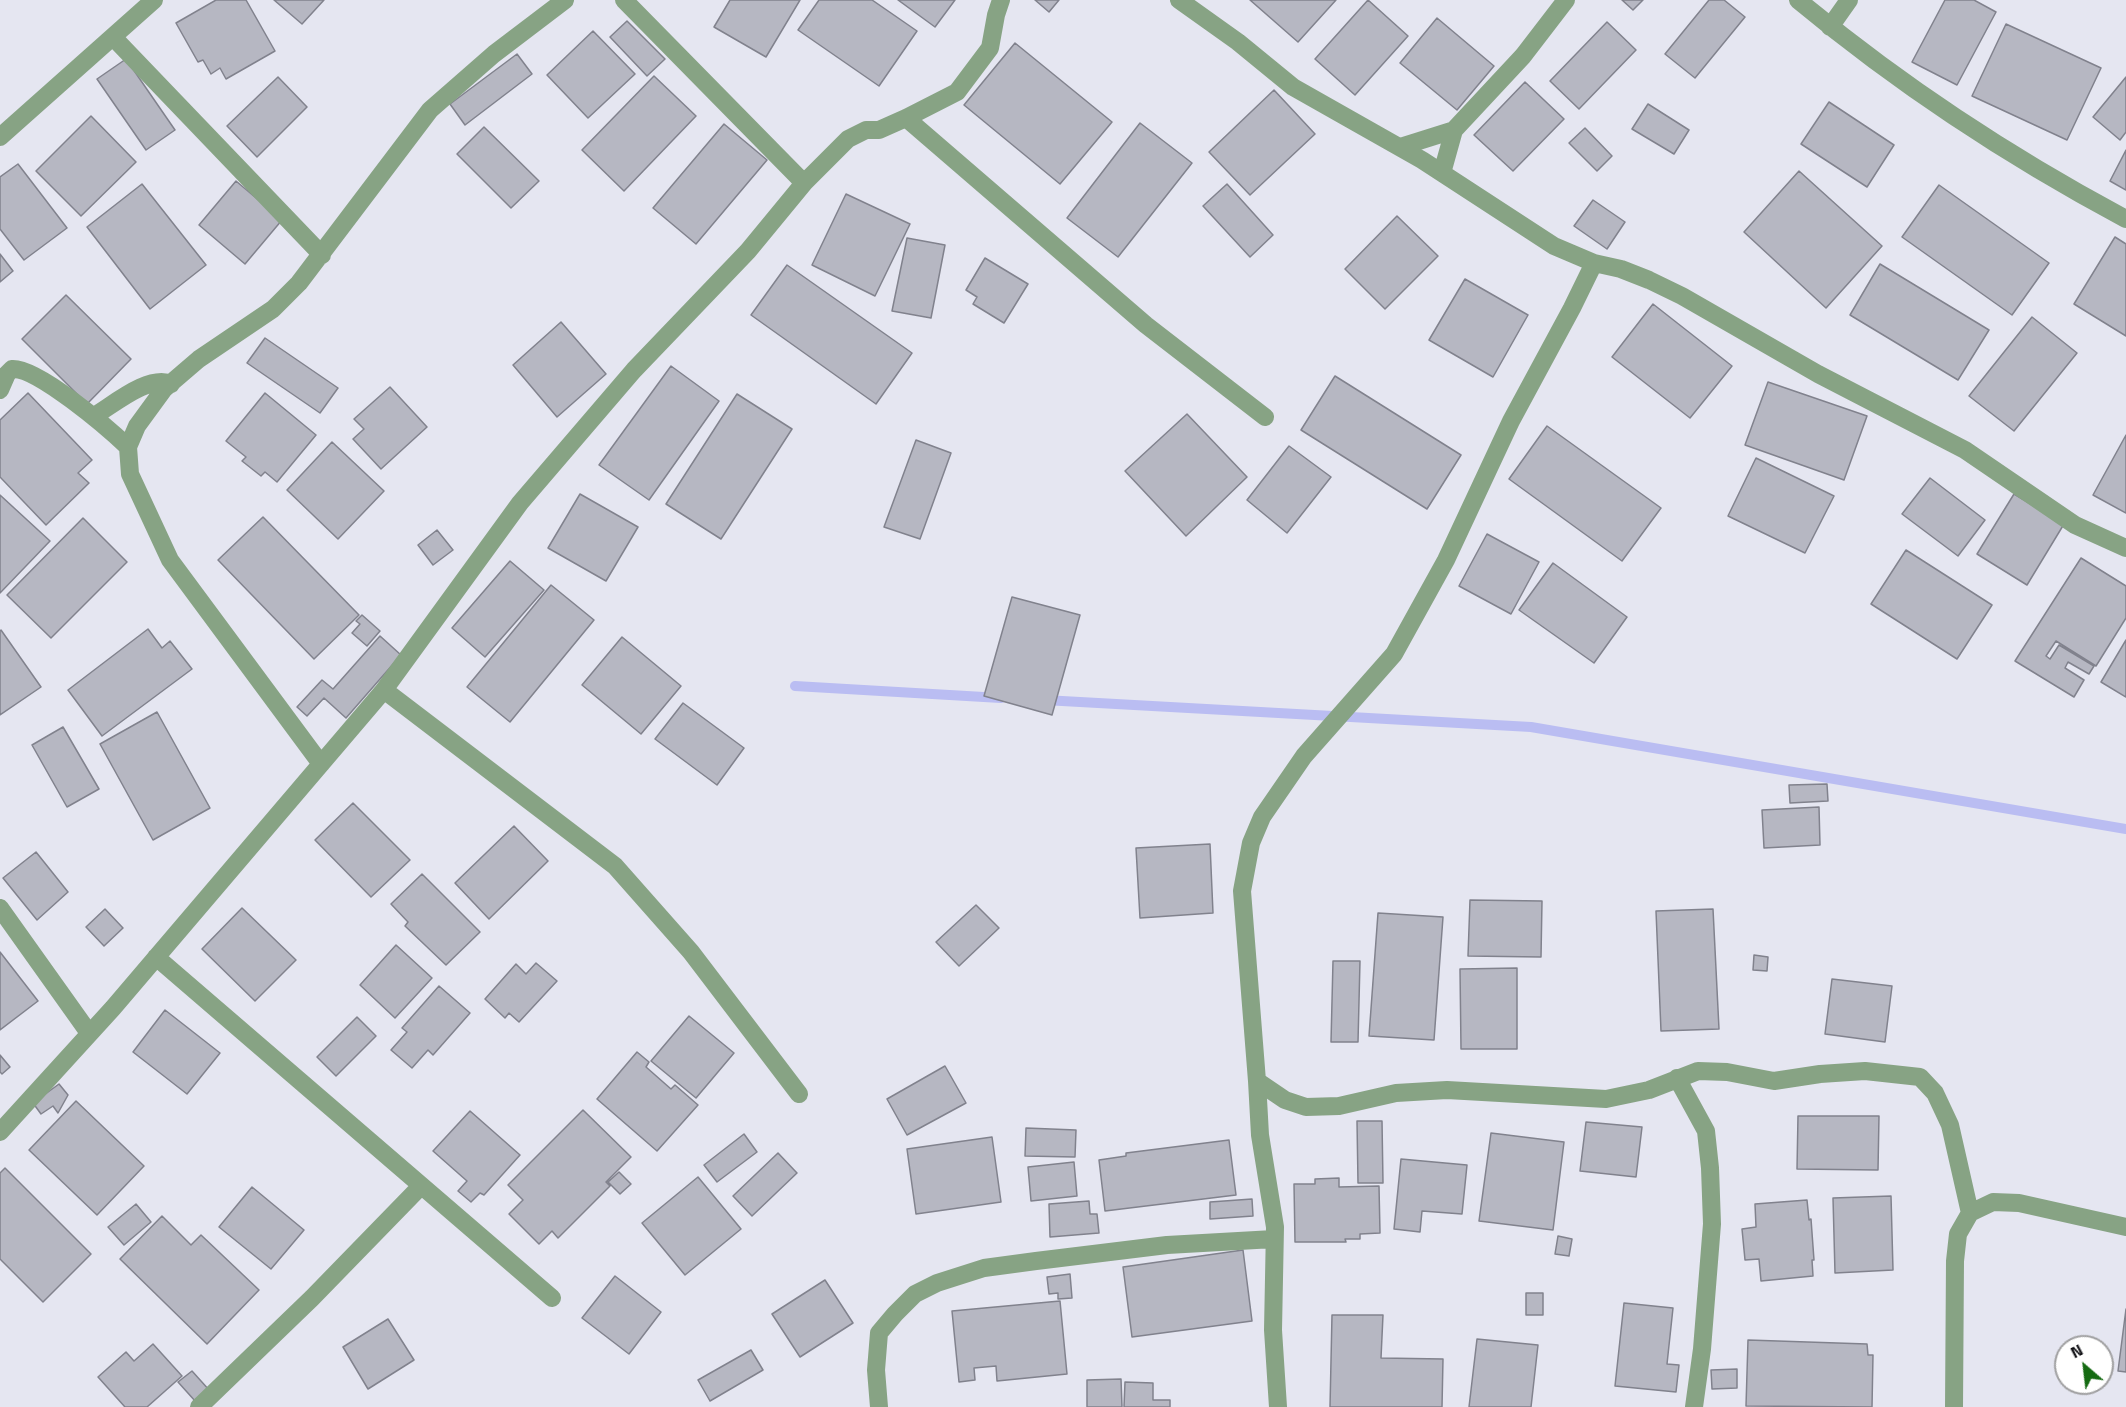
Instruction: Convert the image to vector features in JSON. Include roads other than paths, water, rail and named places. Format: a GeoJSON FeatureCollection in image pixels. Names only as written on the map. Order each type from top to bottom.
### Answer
{"type":"FeatureCollection","features":[{"type":"Feature","properties":{"kind":"street"},"geometry":{"type":"LineString","coordinates":[[0,137],[154,0]]}},
{"type":"Feature","properties":{"kind":"street"},"geometry":{"type":"LineString","coordinates":[[321,764],[170,560],[130,474],[129,447],[137,426],[164,389],[199,359],[273,309],[299,283],[430,110],[494,54],[565,0]]}},
{"type":"Feature","properties":{"kind":"street"},"geometry":{"type":"LineString","coordinates":[[624,0],[804,183]]}},
{"type":"Feature","properties":{"kind":"street"},"geometry":{"type":"LineString","coordinates":[[0,1132],[156,957],[384,690],[520,503],[634,370],[748,251],[804,183],[848,139],[866,130],[879,130],[957,92],[990,48],[996,15],[1002,0]]}},
{"type":"Feature","properties":{"kind":"street"},"geometry":{"type":"LineString","coordinates":[[1179,0],[1238,42],[1293,87],[1400,147],[1554,246],[1594,263],[1621,269],[1682,296],[1818,374],[1965,450],[2075,525],[2126,548]]}},
{"type":"Feature","properties":{"kind":"street"},"geometry":{"type":"LineString","coordinates":[[1442,173],[1454,130],[1522,56],[1566,0]]}},
{"type":"Feature","properties":{"kind":"street"},"geometry":{"type":"LineString","coordinates":[[1798,0],[1830,27],[1912,88],[2060,183],[2126,219]]}},
{"type":"Feature","properties":{"kind":"street"},"geometry":{"type":"LineString","coordinates":[[1830,27],[1849,0]]}},
{"type":"Feature","properties":{"kind":"street"},"geometry":{"type":"LineString","coordinates":[[113,37],[322,255]]}},
{"type":"Feature","properties":{"kind":"street"},"geometry":{"type":"LineString","coordinates":[[906,118],[1146,325],[1265,417]]}},
{"type":"Feature","properties":{"kind":"street"},"geometry":{"type":"LineString","coordinates":[[1400,147],[1454,130]]}},
{"type":"Feature","properties":{"kind":"street"},"geometry":{"type":"LineString","coordinates":[[1278,1407],[1273,1330],[1275,1227],[1260,1135],[1242,891],[1251,843],[1262,817],[1304,756],[1394,654],[1446,560],[1511,421],[1594,263]]}},
{"type":"Feature","properties":{"kind":"street"},"geometry":{"type":"LineString","coordinates":[[0,390],[7,374],[12,369],[18,368],[33,374],[94,416],[129,447]]}},
{"type":"Feature","properties":{"kind":"street"},"geometry":{"type":"LineString","coordinates":[[94,416],[147,384],[165,381],[171,384]]}},
{"type":"Feature","properties":{"kind":"street"},"geometry":{"type":"LineString","coordinates":[[384,690],[615,866],[691,952],[800,1094]]}},
{"type":"Feature","properties":{"kind":"street"},"geometry":{"type":"LineString","coordinates":[[0,908],[89,1034]]}},
{"type":"Feature","properties":{"kind":"street"},"geometry":{"type":"LineString","coordinates":[[156,957],[552,1298]]}},
{"type":"Feature","properties":{"kind":"street"},"geometry":{"type":"LineString","coordinates":[[1257,1081],[1285,1100],[1306,1107],[1339,1106],[1396,1093],[1447,1090],[1606,1099],[1649,1089],[1698,1071],[1727,1072],[1774,1081],[1820,1074],[1865,1071],[1920,1077],[1935,1093],[1950,1125],[1970,1213]]}},
{"type":"Feature","properties":{"kind":"street"},"geometry":{"type":"LineString","coordinates":[[1677,1078],[1706,1131],[1710,1168],[1712,1224],[1702,1349],[1694,1407]]}},
{"type":"Feature","properties":{"kind":"street"},"geometry":{"type":"LineString","coordinates":[[199,1407],[312,1298],[421,1186]]}},
{"type":"Feature","properties":{"kind":"street"},"geometry":{"type":"LineString","coordinates":[[1954,1407],[1955,1261],[1958,1234],[1970,1213],[1993,1202],[2019,1203],[2126,1227]]}},
{"type":"Feature","properties":{"kind":"street"},"geometry":{"type":"LineString","coordinates":[[879,1407],[876,1370],[879,1333],[915,1294],[937,1283],[984,1268],[1025,1262],[1167,1245],[1274,1239]]}},
{"type":"Feature","properties":{"kind":"waterway"},"geometry":{"type":"LineString","coordinates":[[795,686],[1001,698]]}},
{"type":"Feature","properties":{"kind":"waterway"},"geometry":{"type":"LineString","coordinates":[[1044,700],[1531,727],[2126,829]]}}]}
